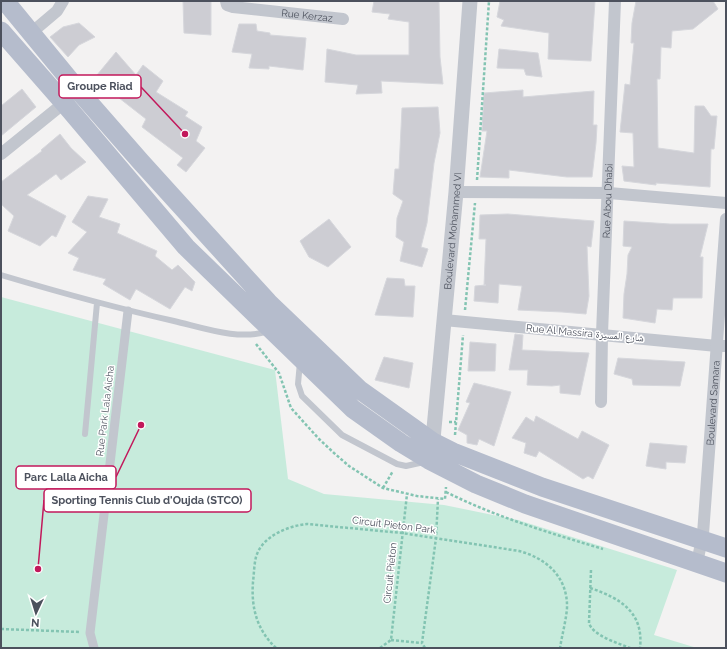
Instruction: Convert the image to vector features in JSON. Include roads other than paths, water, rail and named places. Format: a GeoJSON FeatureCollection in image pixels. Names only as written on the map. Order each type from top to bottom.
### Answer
{"type":"FeatureCollection","features":[{"type":"Feature","properties":{"kind":"main road"},"geometry":{"type":"LineString","coordinates":[[5,1],[78,90],[203,230],[262,308],[272,330],[353,409],[400,443],[431,451],[453,452],[542,487],[726,548]]}},
{"type":"Feature","properties":{"kind":"main road"},"geometry":{"type":"LineString","coordinates":[[1,31],[186,246],[262,308],[431,451],[476,484],[526,504],[726,573]]}},
{"type":"Feature","properties":{"kind":"main road"},"geometry":{"type":"LineString","coordinates":[[186,246],[203,230]]}},
{"type":"Feature","properties":{"kind":"street"},"geometry":{"type":"LineString","coordinates":[[31,33],[57,12],[63,1]]}},
{"type":"Feature","properties":{"kind":"street","name":"Rue Kerzaz"},"geometry":{"type":"LineString","coordinates":[[226,1],[227,5],[233,7],[343,18]]}},
{"type":"Feature","properties":{"kind":"street","name":"Boulevard Mohammed VI"},"geometry":{"type":"LineString","coordinates":[[431,451],[456,192],[470,1]]}},
{"type":"Feature","properties":{"kind":"street","name":"Rue Abou Dhabi"},"geometry":{"type":"LineString","coordinates":[[601,402],[602,334],[616,1]]}},
{"type":"Feature","properties":{"kind":"street"},"geometry":{"type":"LineString","coordinates":[[1,154],[78,90]]}},
{"type":"Feature","properties":{"kind":"street"},"geometry":{"type":"LineString","coordinates":[[456,192],[609,193],[726,203]]}},
{"type":"Feature","properties":{"kind":"street","name":"Boulevard Samara"},"geometry":{"type":"LineString","coordinates":[[697,563],[702,540],[722,346],[726,219]]}},
{"type":"Feature","properties":{"kind":"street","name":"Rue Park Lala Aicha"},"geometry":{"type":"LineString","coordinates":[[94,648],[90,633],[128,311]]}},
{"type":"Feature","properties":{"kind":"street","name":"Rue Al Massira شارع المسيرة"},"geometry":{"type":"LineString","coordinates":[[444,320],[722,346]]}},
{"type":"Feature","properties":{"kind":"lane"},"geometry":{"type":"LineString","coordinates":[[1,274],[128,311],[236,334],[260,334],[272,330]]}},
{"type":"Feature","properties":{"kind":"lane"},"geometry":{"type":"LineString","coordinates":[[85,434],[97,303]]}},
{"type":"Feature","properties":{"kind":"lane"},"geometry":{"type":"LineString","coordinates":[[301,359],[298,384],[302,396],[342,436],[397,464],[406,466],[431,451]]}},
{"type":"Feature","properties":{"kind":"place","name":"Groupe Riad"},"geometry":{"type":"Point","coordinates":[185,134]}},
{"type":"Feature","properties":{"kind":"place","name":"Parc Lalla Aicha"},"geometry":{"type":"Point","coordinates":[141,425]}},
{"type":"Feature","properties":{"kind":"place","name":"Sporting Tennis Club d'Oujda (STCO)"},"geometry":{"type":"Point","coordinates":[38,569]}}]}
